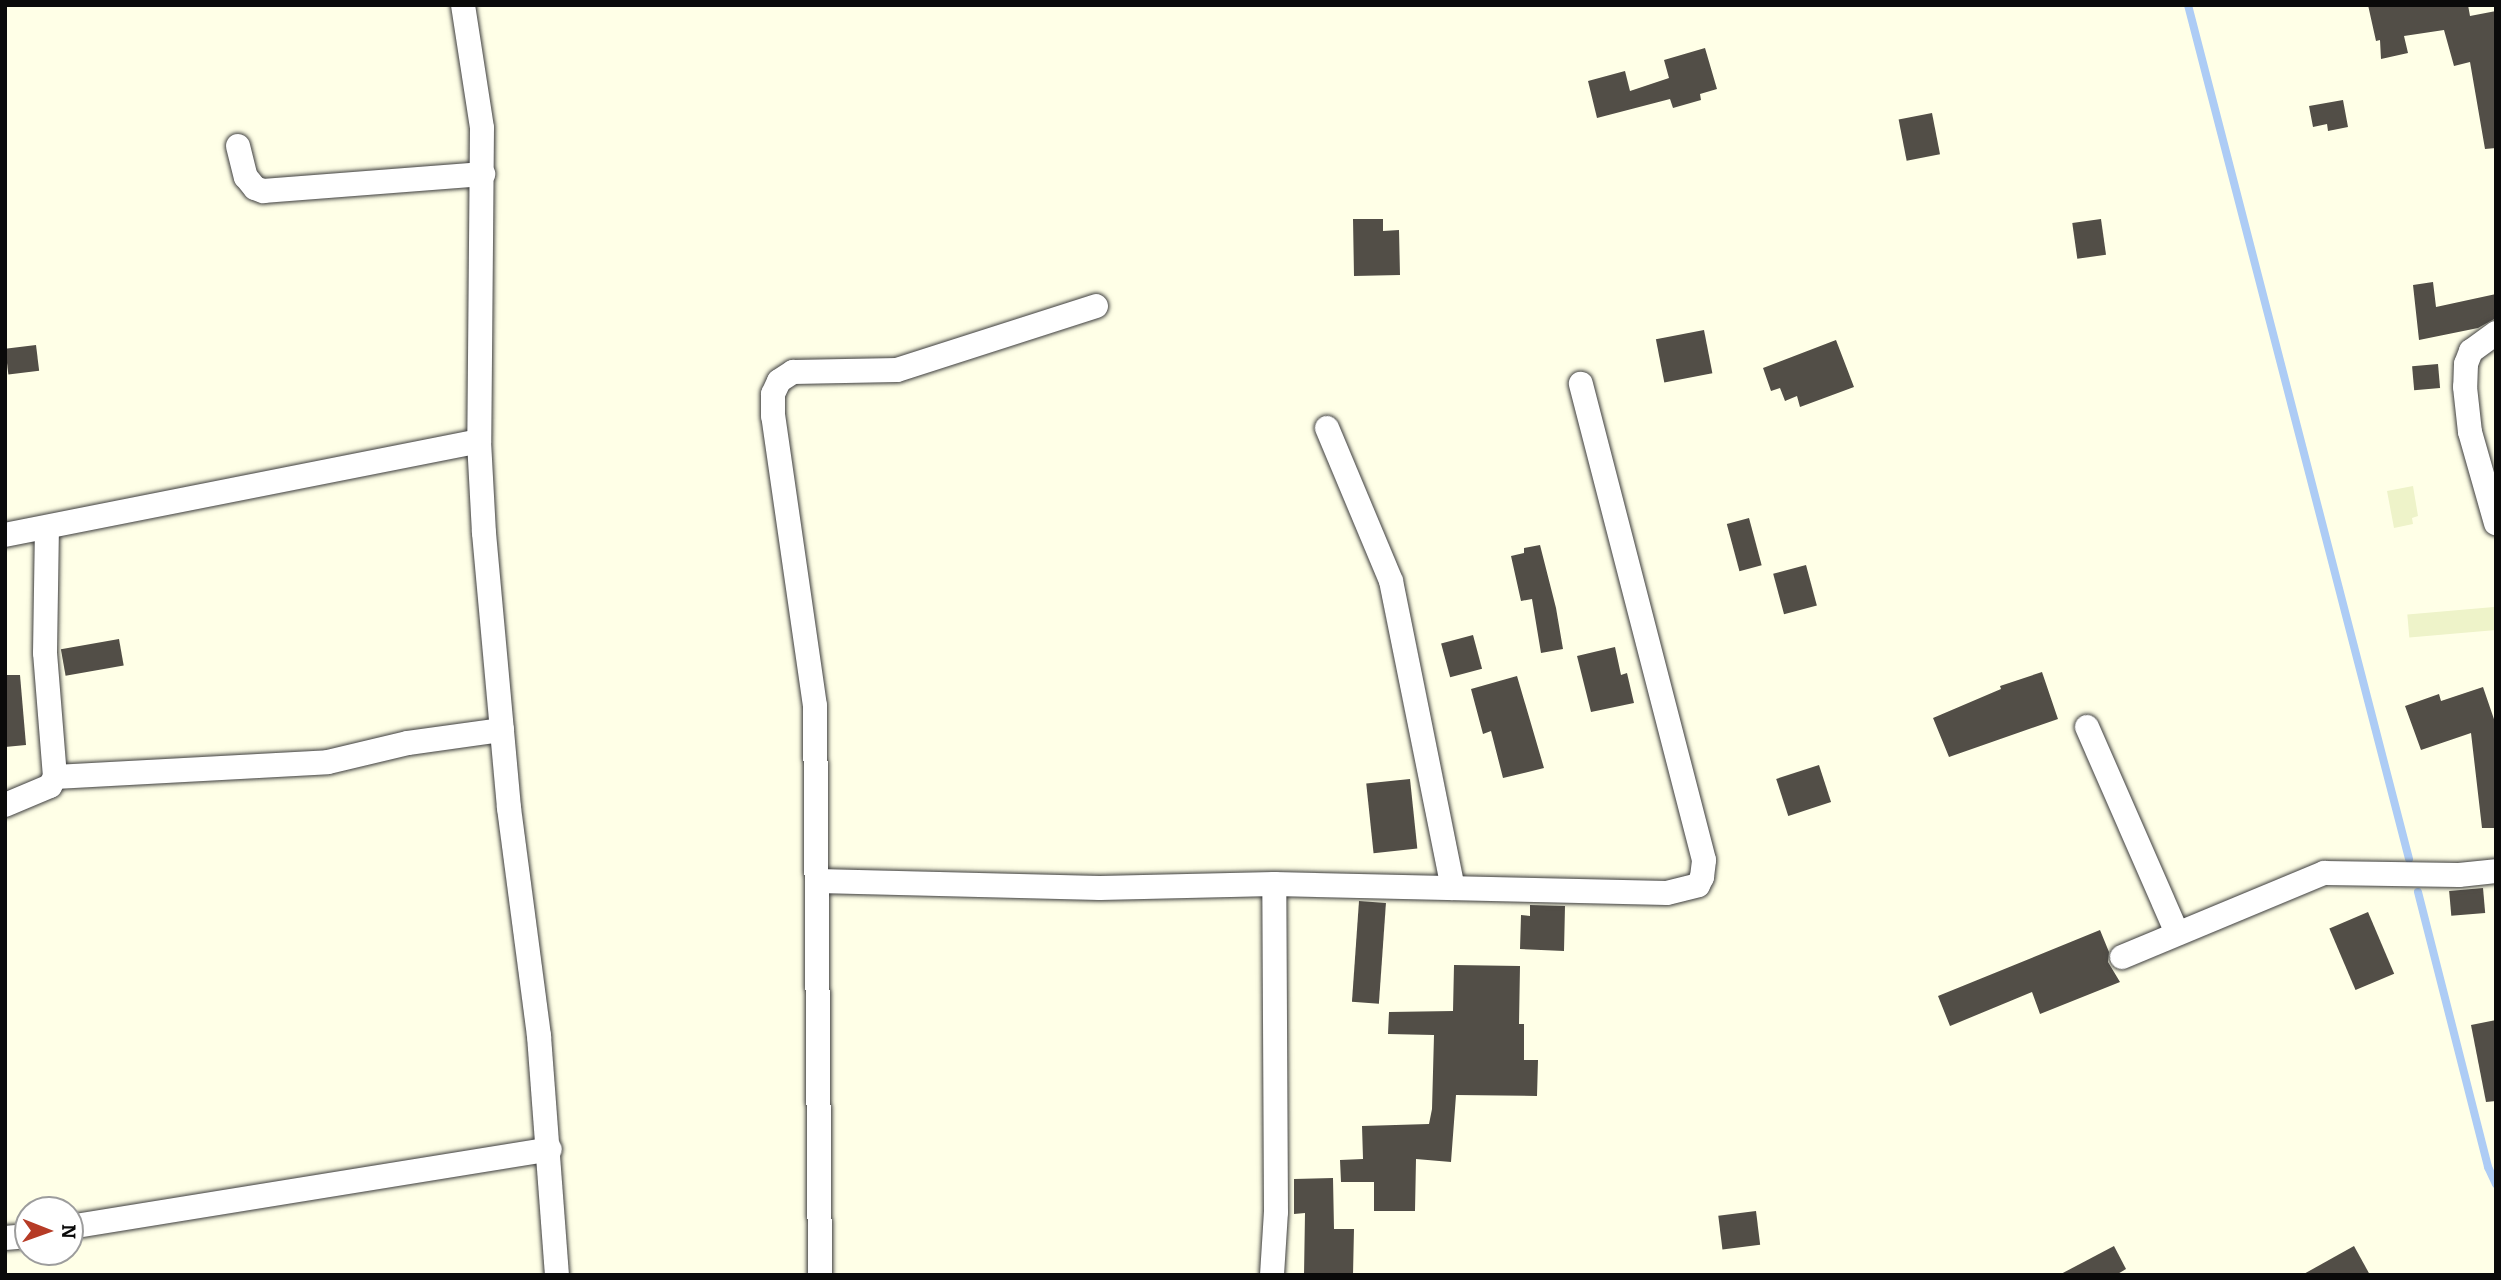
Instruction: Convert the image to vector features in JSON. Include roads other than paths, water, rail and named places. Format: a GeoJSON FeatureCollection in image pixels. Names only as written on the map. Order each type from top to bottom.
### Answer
{"type":"FeatureCollection","features":[{"type":"Feature","properties":{"kind":"street"},"geometry":{"type":"LineString","coordinates":[[463,5],[482,128],[479,441],[502,730],[550,1149],[557,1275]]}},
{"type":"Feature","properties":{"kind":"street"},"geometry":{"type":"LineString","coordinates":[[238,146],[246,177],[255,188],[263,191],[482,174]]}},
{"type":"Feature","properties":{"kind":"street"},"geometry":{"type":"LineString","coordinates":[[820,1275],[815,706],[773,416],[774,394],[779,381],[793,372],[897,370],[1096,306]]}},
{"type":"Feature","properties":{"kind":"street"},"geometry":{"type":"LineString","coordinates":[[2496,333],[2471,351],[2466,364],[2465,387],[2469,432],[2496,523]]}},
{"type":"Feature","properties":{"kind":"street"},"geometry":{"type":"LineString","coordinates":[[818,881],[1100,888],[1274,884],[1667,893],[1698,885],[1704,860],[1581,384]]}},
{"type":"Feature","properties":{"kind":"street"},"geometry":{"type":"LineString","coordinates":[[1327,428],[1391,580],[1453,888]]}},
{"type":"Feature","properties":{"kind":"street"},"geometry":{"type":"LineString","coordinates":[[5,535],[47,529],[479,441]]}},
{"type":"Feature","properties":{"kind":"street"},"geometry":{"type":"LineString","coordinates":[[5,805],[50,786],[55,777],[45,653],[47,529]]}},
{"type":"Feature","properties":{"kind":"street"},"geometry":{"type":"LineString","coordinates":[[2087,727],[2177,933]]}},
{"type":"Feature","properties":{"kind":"street"},"geometry":{"type":"LineString","coordinates":[[55,777],[328,762],[408,743],[502,730]]}},
{"type":"Feature","properties":{"kind":"street"},"geometry":{"type":"LineString","coordinates":[[2122,957],[2324,873],[2459,875],[2496,871]]}},
{"type":"Feature","properties":{"kind":"street"},"geometry":{"type":"LineString","coordinates":[[1272,1275],[1276,1212],[1274,884]]}},
{"type":"Feature","properties":{"kind":"street"},"geometry":{"type":"LineString","coordinates":[[84,1225],[550,1149]]}},
{"type":"Feature","properties":{"kind":"waterway"},"geometry":{"type":"LineString","coordinates":[[2188,5],[2409,859]]}},
{"type":"Feature","properties":{"kind":"waterway"},"geometry":{"type":"LineString","coordinates":[[2418,892],[2488,1167],[2496,1184]]}}]}
